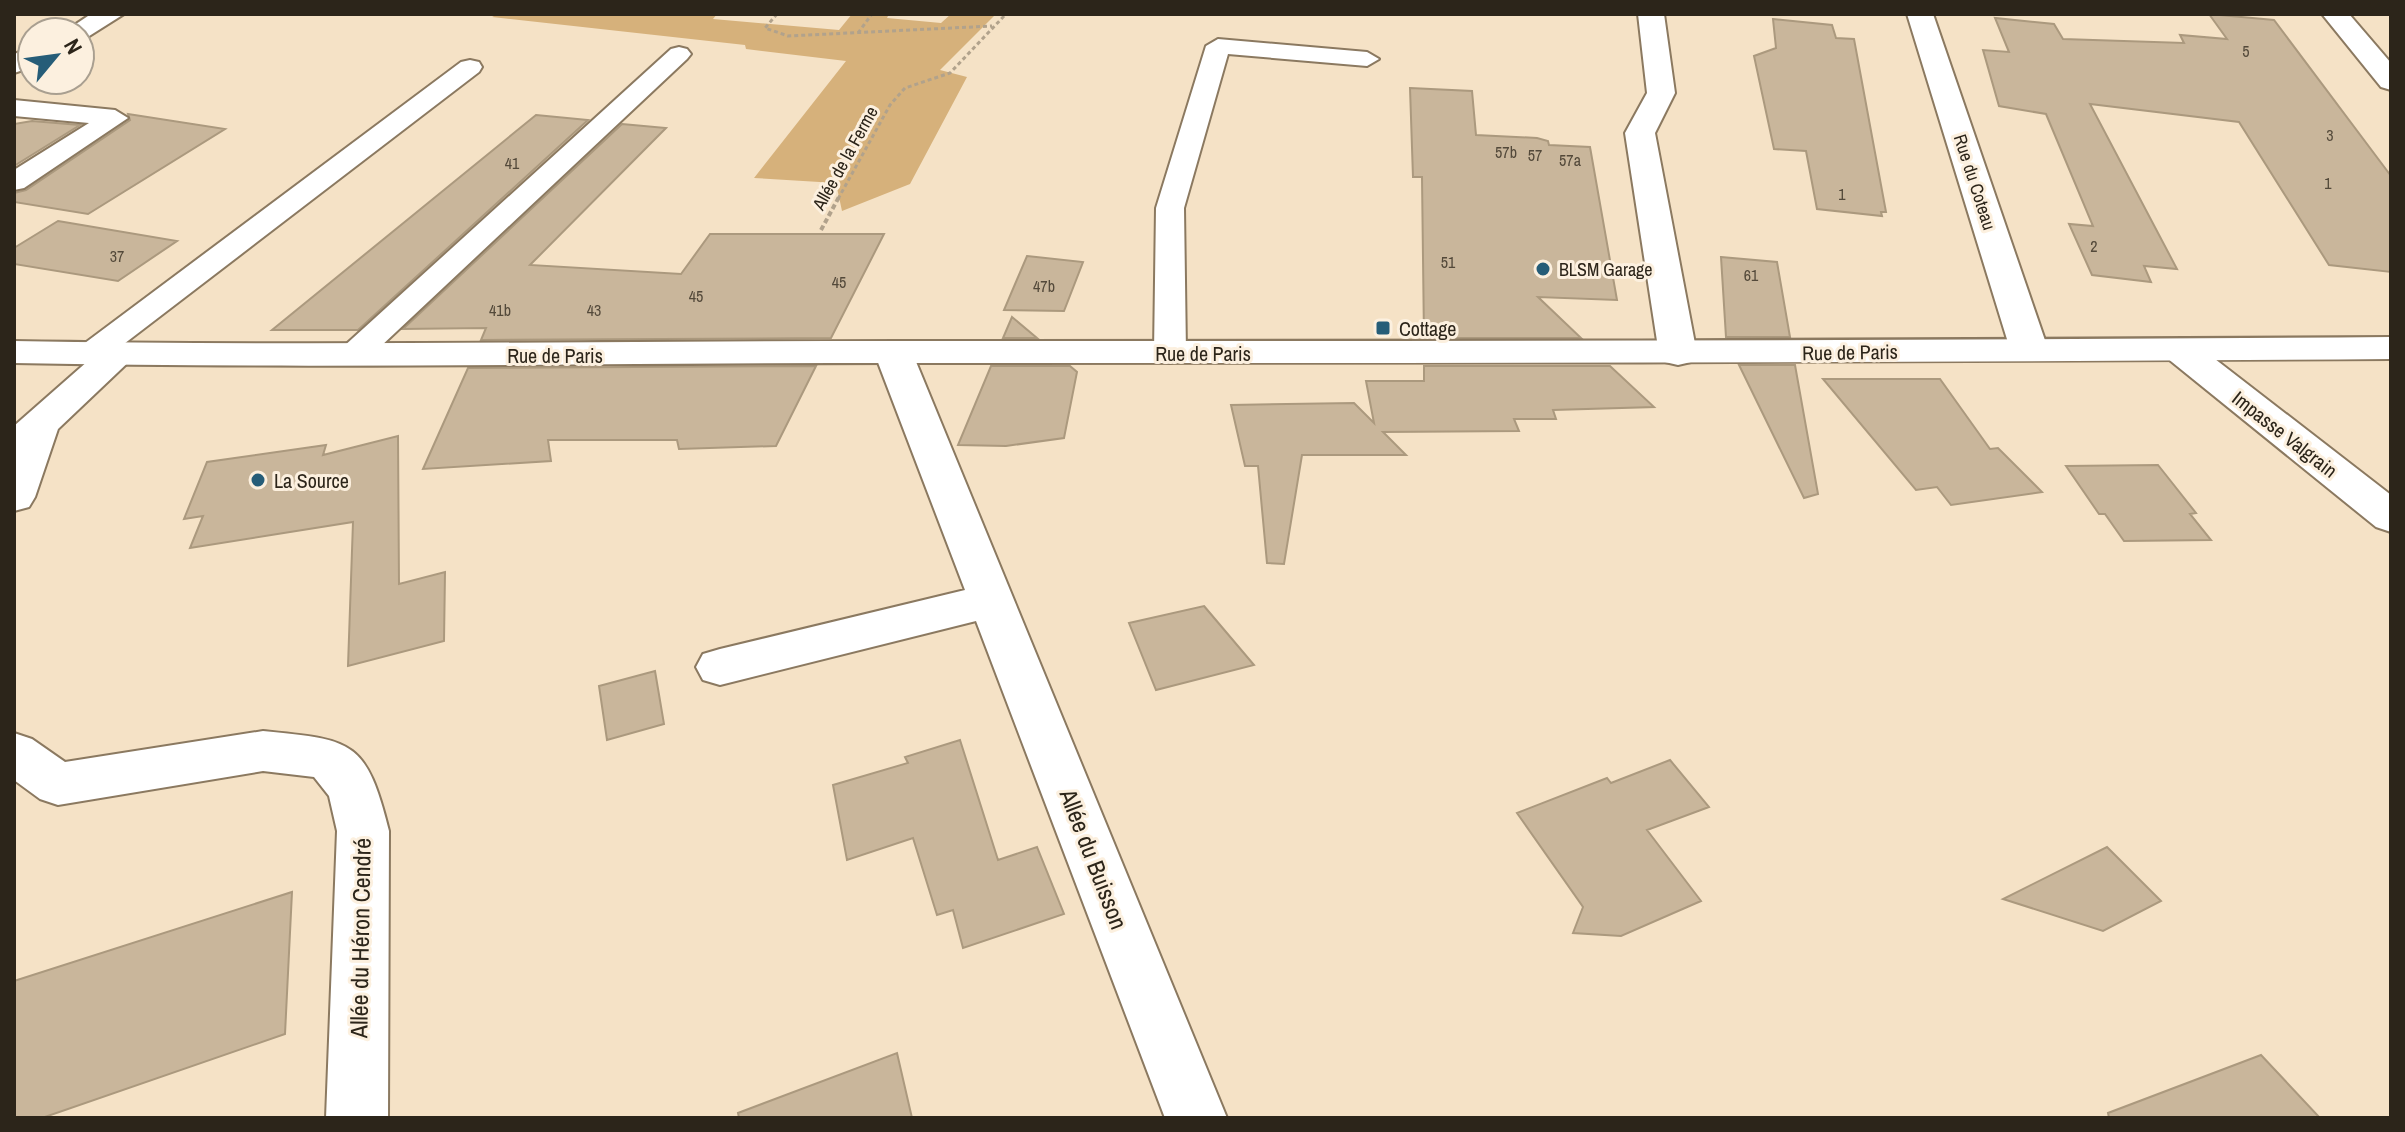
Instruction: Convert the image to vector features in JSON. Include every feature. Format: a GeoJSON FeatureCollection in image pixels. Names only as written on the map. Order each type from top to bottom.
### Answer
{"type":"FeatureCollection","features":[{"type":"Feature","properties":{"kind":"street"},"geometry":{"type":"LineString","coordinates":[[1651,14],[1661,93],[1640,133],[1678,354]]}},
{"type":"Feature","properties":{"kind":"street","name":"Rue du Coteau"},"geometry":{"type":"LineString","coordinates":[[1920,14],[2029,349]]}},
{"type":"Feature","properties":{"kind":"street"},"geometry":{"type":"LineString","coordinates":[[2335,14],[2391,81]]}},
{"type":"Feature","properties":{"kind":"street","name":"Rue de Paris"},"geometry":{"type":"LineString","coordinates":[[14,352],[353,355],[893,352],[1678,354],[2391,348]]}},
{"type":"Feature","properties":{"kind":"street","name":"Impasse Valgrain"},"geometry":{"type":"LineString","coordinates":[[2180,350],[2391,517]]}},
{"type":"Feature","properties":{"kind":"street","name":"Allée du Buisson"},"geometry":{"type":"LineString","coordinates":[[893,352],[1196,1118]]}},
{"type":"Feature","properties":{"kind":"street"},"geometry":{"type":"LineString","coordinates":[[14,497],[27,469],[26,438],[105,354]]}},
{"type":"Feature","properties":{"kind":"street"},"geometry":{"type":"LineString","coordinates":[[720,667],[992,600]]}},
{"type":"Feature","properties":{"kind":"street","name":"Allée du Héron Cendré"},"geometry":{"type":"LineString","coordinates":[[14,753],[58,784],[263,751],[328,758],[353,788],[363,831],[357,1118]]}},
{"type":"Feature","properties":{"kind":"lane"},"geometry":{"type":"LineString","coordinates":[[1170,353],[1170,208],[1218,46],[1367,59]]}},
{"type":"Feature","properties":{"kind":"lane"},"geometry":{"type":"LineString","coordinates":[[353,355],[679,54]]}},
{"type":"Feature","properties":{"kind":"lane"},"geometry":{"type":"LineString","coordinates":[[105,354],[470,67]]}},
{"type":"Feature","properties":{"kind":"lane"},"geometry":{"type":"LineString","coordinates":[[14,108],[115,118],[14,182]]}},
{"type":"Feature","properties":{"kind":"path"},"geometry":{"type":"LineString","coordinates":[[777,14],[765,28],[788,36],[993,26]]}},
{"type":"Feature","properties":{"kind":"path"},"geometry":{"type":"LineString","coordinates":[[857,34],[872,14]]}},
{"type":"Feature","properties":{"kind":"path","name":"Allée de la Ferme"},"geometry":{"type":"LineString","coordinates":[[821,230],[890,105],[905,88],[950,73],[1006,14]]}},
{"type":"Feature","properties":{"kind":"shaded area"},"geometry":{"type":"Polygon","coordinates":[[[498,14],[717,14],[713,19],[839,30],[852,14],[889,14],[887,18],[941,23],[951,14],[996,14],[940,70],[967,77],[910,184],[842,211],[836,183],[754,178],[846,61],[746,49],[745,45],[492,17],[498,14]]]}},
{"type":"Feature","properties":{"kind":"building"},"geometry":{"type":"Polygon","coordinates":[[[2209,14],[2274,20],[2391,176],[2391,272],[2329,265],[2239,122],[2090,104],[2177,269],[2144,266],[2151,282],[2092,275],[2069,224],[2093,226],[2046,114],[1999,106],[1983,50],[2009,52],[1995,18],[2054,24],[2063,39],[2184,43],[2180,35],[2227,39],[2209,14]]]}},
{"type":"Feature","properties":{"kind":"building"},"geometry":{"type":"Polygon","coordinates":[[[1773,19],[1832,25],[1836,38],[1854,39],[1886,212],[1881,212],[1882,216],[1817,209],[1806,151],[1774,149],[1754,56],[1776,48],[1773,19]]]}},
{"type":"Feature","properties":{"kind":"building"},"geometry":{"type":"Polygon","coordinates":[[[1410,88],[1472,91],[1476,135],[1537,138],[1548,141],[1549,145],[1590,147],[1617,300],[1538,297],[1581,338],[1424,338],[1422,177],[1413,177],[1410,88]]]}},
{"type":"Feature","properties":{"kind":"building"},"geometry":{"type":"Polygon","coordinates":[[[128,114],[225,129],[88,214],[14,202],[14,193],[26,190],[130,120],[128,114]]]}},
{"type":"Feature","properties":{"kind":"building"},"geometry":{"type":"Polygon","coordinates":[[[536,115],[588,120],[358,330],[272,330],[536,115]]]}},
{"type":"Feature","properties":{"kind":"building"},"geometry":{"type":"Polygon","coordinates":[[[32,121],[80,125],[14,166],[14,124],[32,121]]]}},
{"type":"Feature","properties":{"kind":"building"},"geometry":{"type":"Polygon","coordinates":[[[622,124],[666,128],[530,265],[681,274],[710,234],[884,234],[831,338],[481,340],[486,328],[403,329],[622,124]]]}},
{"type":"Feature","properties":{"kind":"building"},"geometry":{"type":"Polygon","coordinates":[[[58,221],[177,241],[118,281],[14,264],[14,248],[58,221]]]}},
{"type":"Feature","properties":{"kind":"building"},"geometry":{"type":"Polygon","coordinates":[[[1027,256],[1083,262],[1064,311],[1004,310],[1027,256]]]}},
{"type":"Feature","properties":{"kind":"building"},"geometry":{"type":"Polygon","coordinates":[[[1721,257],[1777,262],[1790,337],[1726,337],[1721,257]]]}},
{"type":"Feature","properties":{"kind":"building"},"geometry":{"type":"Polygon","coordinates":[[[1012,317],[1037,338],[1003,338],[1012,317]]]}},
{"type":"Feature","properties":{"kind":"building"},"geometry":{"type":"Polygon","coordinates":[[[1739,365],[1795,365],[1818,494],[1804,498],[1739,365]]]}},
{"type":"Feature","properties":{"kind":"building"},"geometry":{"type":"Polygon","coordinates":[[[816,366],[776,446],[679,449],[677,440],[548,440],[551,461],[423,469],[468,368],[816,366]]]}},
{"type":"Feature","properties":{"kind":"building"},"geometry":{"type":"Polygon","coordinates":[[[991,366],[1070,366],[1077,372],[1064,438],[1006,446],[958,445],[991,366]]]}},
{"type":"Feature","properties":{"kind":"building"},"geometry":{"type":"Polygon","coordinates":[[[1424,366],[1610,366],[1654,407],[1553,410],[1556,419],[1514,419],[1519,431],[1383,432],[1406,455],[1302,455],[1284,564],[1267,563],[1258,466],[1245,466],[1231,405],[1354,403],[1374,423],[1366,381],[1424,381],[1424,366]]]}},
{"type":"Feature","properties":{"kind":"building"},"geometry":{"type":"Polygon","coordinates":[[[1823,379],[1940,379],[1990,449],[1998,448],[2042,492],[1951,505],[1937,487],[1916,490],[1823,379]]]}},
{"type":"Feature","properties":{"kind":"building"},"geometry":{"type":"Polygon","coordinates":[[[398,436],[399,584],[445,572],[444,641],[348,666],[353,522],[190,548],[203,516],[184,519],[207,462],[326,445],[323,455],[398,436]]]}},
{"type":"Feature","properties":{"kind":"building"},"geometry":{"type":"Polygon","coordinates":[[[2158,465],[2196,513],[2190,514],[2211,540],[2124,541],[2105,514],[2099,514],[2066,466],[2158,465]]]}},
{"type":"Feature","properties":{"kind":"building"},"geometry":{"type":"Polygon","coordinates":[[[1204,606],[1254,665],[1156,690],[1129,623],[1204,606]]]}},
{"type":"Feature","properties":{"kind":"building"},"geometry":{"type":"Polygon","coordinates":[[[655,671],[664,724],[607,740],[599,686],[655,671]]]}},
{"type":"Feature","properties":{"kind":"building"},"geometry":{"type":"Polygon","coordinates":[[[960,740],[998,860],[1037,847],[1064,914],[963,948],[953,910],[937,915],[913,838],[847,860],[833,785],[908,763],[905,757],[960,740]]]}},
{"type":"Feature","properties":{"kind":"building"},"geometry":{"type":"Polygon","coordinates":[[[1670,760],[1709,807],[1647,830],[1701,901],[1621,936],[1573,933],[1583,907],[1517,813],[1607,778],[1611,783],[1670,760]]]}},
{"type":"Feature","properties":{"kind":"building"},"geometry":{"type":"Polygon","coordinates":[[[2107,847],[2161,901],[2103,931],[2003,899],[2107,847]]]}},
{"type":"Feature","properties":{"kind":"building"},"geometry":{"type":"Polygon","coordinates":[[[292,892],[285,1034],[42,1118],[14,1118],[14,981],[292,892]]]}},
{"type":"Feature","properties":{"kind":"building"},"geometry":{"type":"Polygon","coordinates":[[[897,1053],[912,1118],[739,1118],[738,1113],[897,1053]]]}},
{"type":"Feature","properties":{"kind":"building"},"geometry":{"type":"Polygon","coordinates":[[[2261,1055],[2320,1118],[2109,1118],[2108,1113],[2261,1055]]]}},
{"type":"Feature","properties":{"kind":"place","name":"BLSM Garage"},"geometry":{"type":"Point","coordinates":[1543,269]}},
{"type":"Feature","properties":{"kind":"place","name":"Cottage"},"geometry":{"type":"Point","coordinates":[1383,328]}},
{"type":"Feature","properties":{"kind":"place","name":"La Source"},"geometry":{"type":"Point","coordinates":[258,480]}}]}
